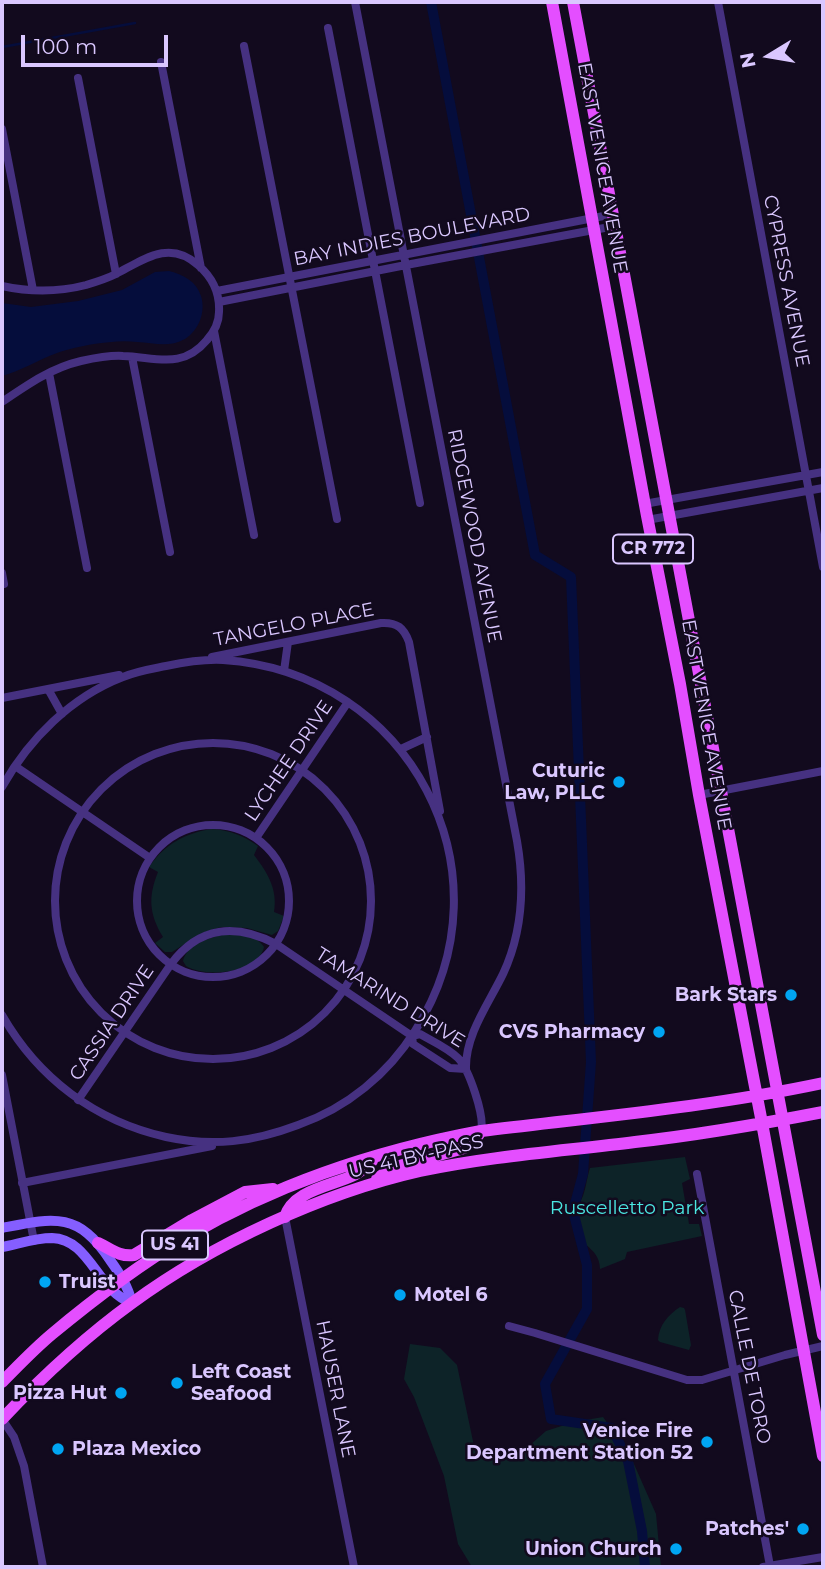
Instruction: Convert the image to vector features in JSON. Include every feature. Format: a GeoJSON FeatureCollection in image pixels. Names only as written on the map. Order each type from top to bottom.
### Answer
{"type":"FeatureCollection","features":[{"type":"Feature","properties":{"kind":"main road","name":"EAST VENICE AVENUE"},"geometry":{"type":"LineString","coordinates":[[552,2],[823,1456]]}},
{"type":"Feature","properties":{"kind":"main road","name":"EAST VENICE AVENUE"},"geometry":{"type":"LineString","coordinates":[[573,2],[823,1335]]}},
{"type":"Feature","properties":{"kind":"main road","name":"US 41 BY-PASS"},"geometry":{"type":"LineString","coordinates":[[2,1382],[51,1335],[123,1279],[206,1226],[288,1188],[378,1156],[481,1131],[685,1108],[823,1083]]}},
{"type":"Feature","properties":{"kind":"main road","name":"US 41 BY-PASS"},"geometry":{"type":"LineString","coordinates":[[2,1419],[75,1348],[162,1282],[241,1237],[329,1198],[438,1167],[685,1136],[823,1112]]}},
{"type":"Feature","properties":{"kind":"main road"},"geometry":{"type":"LineString","coordinates":[[372,1184],[391,1170],[464,1148],[474,1141],[481,1131]]}},
{"type":"Feature","properties":{"kind":"main road"},"geometry":{"type":"LineString","coordinates":[[285,1217],[291,1205],[300,1197],[354,1175],[378,1156]]}},
{"type":"Feature","properties":{"kind":"main road"},"geometry":{"type":"LineString","coordinates":[[2,1228],[45,1220],[64,1221],[81,1228],[118,1254],[134,1255],[245,1192],[288,1188]]}},
{"type":"Feature","properties":{"kind":"main road"},"geometry":{"type":"LineString","coordinates":[[2,1247],[52,1238],[61,1239],[82,1252],[118,1297],[132,1303]]}},
{"type":"Feature","properties":{"kind":"main road"},"geometry":{"type":"LineString","coordinates":[[98,1242],[123,1279],[132,1303]]}},
{"type":"Feature","properties":{"kind":"street","name":"RIDGEWOOD AVENUE"},"geometry":{"type":"LineString","coordinates":[[355,2],[522,872],[522,897],[514,942],[503,974],[473,1034],[467,1053],[466,1069]]}},
{"type":"Feature","properties":{"kind":"street","name":"CYPRESS AVENUE"},"geometry":{"type":"LineString","coordinates":[[718,2],[823,567]]}},
{"type":"Feature","properties":{"kind":"street"},"geometry":{"type":"LineString","coordinates":[[328,28],[420,503]]}},
{"type":"Feature","properties":{"kind":"street"},"geometry":{"type":"LineString","coordinates":[[244,46],[337,519]]}},
{"type":"Feature","properties":{"kind":"street"},"geometry":{"type":"LineString","coordinates":[[161,62],[201,268]]}},
{"type":"Feature","properties":{"kind":"street"},"geometry":{"type":"LineString","coordinates":[[78,78],[116,274]]}},
{"type":"Feature","properties":{"kind":"street"},"geometry":{"type":"LineString","coordinates":[[2,129],[33,290]]}},
{"type":"Feature","properties":{"kind":"street","name":"BAY INDIES BOULEVARD"},"geometry":{"type":"LineString","coordinates":[[217,290],[497,237],[615,220]]}},
{"type":"Feature","properties":{"kind":"street","name":"BAY INDIES BOULEVARD"},"geometry":{"type":"LineString","coordinates":[[219,302],[499,247],[593,224]]}},
{"type":"Feature","properties":{"kind":"street"},"geometry":{"type":"LineString","coordinates":[[2,286],[33,290],[82,286],[116,274],[145,258],[162,254],[186,257],[201,268],[217,290],[219,302],[214,331],[200,348],[191,354],[180,359],[161,360],[113,356],[94,358],[49,373],[2,401]]}},
{"type":"Feature","properties":{"kind":"street"},"geometry":{"type":"LineString","coordinates":[[214,331],[254,535]]}},
{"type":"Feature","properties":{"kind":"street"},"geometry":{"type":"LineString","coordinates":[[132,357],[170,552]]}},
{"type":"Feature","properties":{"kind":"street"},"geometry":{"type":"LineString","coordinates":[[49,373],[87,568]]}},
{"type":"Feature","properties":{"kind":"street"},"geometry":{"type":"LineString","coordinates":[[645,504],[823,472]]}},
{"type":"Feature","properties":{"kind":"street"},"geometry":{"type":"LineString","coordinates":[[648,520],[823,488]]}},
{"type":"Feature","properties":{"kind":"street"},"geometry":{"type":"LineString","coordinates":[[2,573],[4,584]]}},
{"type":"Feature","properties":{"kind":"street","name":"TANGELO PLACE"},"geometry":{"type":"LineString","coordinates":[[189,661],[381,623],[398,625],[409,642],[445,834]]}},
{"type":"Feature","properties":{"kind":"street"},"geometry":{"type":"LineString","coordinates":[[284,671],[288,642]]}},
{"type":"Feature","properties":{"kind":"street"},"geometry":{"type":"LineString","coordinates":[[2,698],[189,661],[235,661],[259,665],[323,686],[377,725],[401,749],[428,792],[445,834],[453,883],[453,914],[447,956],[438,988],[423,1019],[400,1053],[379,1076],[340,1105],[290,1128],[22,1183]]}},
{"type":"Feature","properties":{"kind":"street"},"geometry":{"type":"LineString","coordinates":[[2,787],[36,739],[62,714],[105,685],[142,670]]}},
{"type":"Feature","properties":{"kind":"street"},"geometry":{"type":"LineString","coordinates":[[48,689],[62,714]]}},
{"type":"Feature","properties":{"kind":"street","name":"LYCHEE DRIVE"},"geometry":{"type":"LineString","coordinates":[[256,838],[348,702]]}},
{"type":"Feature","properties":{"kind":"street"},"geometry":{"type":"LineString","coordinates":[[401,749],[427,737]]}},
{"type":"Feature","properties":{"kind":"street"},"geometry":{"type":"LineString","coordinates":[[209,743],[241,746],[280,757],[302,770],[330,794],[345,813],[362,845],[369,873],[371,909],[366,939],[357,967],[344,990],[321,1016],[295,1036],[266,1051],[244,1056],[221,1059],[186,1057],[154,1047],[125,1032],[101,1011],[82,988],[67,960],[58,931],[55,900],[58,869],[67,840],[82,812],[102,788],[128,768],[156,754],[187,745],[209,743]]}},
{"type":"Feature","properties":{"kind":"street"},"geometry":{"type":"LineString","coordinates":[[15,766],[150,858]]}},
{"type":"Feature","properties":{"kind":"street"},"geometry":{"type":"LineString","coordinates":[[699,795],[823,771]]}},
{"type":"Feature","properties":{"kind":"street"},"geometry":{"type":"LineString","coordinates":[[228,826],[256,838],[276,860],[284,874],[287,887],[288,916],[276,944],[255,965],[227,975],[199,976],[171,964],[150,942],[139,916],[140,883],[150,858],[170,838],[198,827],[228,826]]}},
{"type":"Feature","properties":{"kind":"street","name":"TAMARIND DRIVE"},"geometry":{"type":"LineString","coordinates":[[171,964],[192,943],[218,932],[245,931],[276,944],[412,1036],[420,1034],[457,1057],[466,1069],[481,1117],[481,1131]]}},
{"type":"Feature","properties":{"kind":"street","name":"CASSIA DRIVE"},"geometry":{"type":"LineString","coordinates":[[78,1100],[171,964]]}},
{"type":"Feature","properties":{"kind":"street"},"geometry":{"type":"LineString","coordinates":[[2,1015],[30,1056],[57,1084],[78,1100],[113,1119],[158,1135],[205,1143],[231,1142]]}},
{"type":"Feature","properties":{"kind":"street"},"geometry":{"type":"LineString","coordinates":[[2,1075],[34,1241]]}},
{"type":"Feature","properties":{"kind":"street","name":"CALLE DE TORO"},"geometry":{"type":"LineString","coordinates":[[696,1174],[766,1567]]}},
{"type":"Feature","properties":{"kind":"street","name":"HAUSER LANE"},"geometry":{"type":"LineString","coordinates":[[285,1217],[354,1567]]}},
{"type":"Feature","properties":{"kind":"street"},"geometry":{"type":"LineString","coordinates":[[509,1326],[687,1380],[702,1380],[823,1346]]}},
{"type":"Feature","properties":{"kind":"street"},"geometry":{"type":"LineString","coordinates":[[2,1419],[13,1437],[24,1465],[43,1567]]}},
{"type":"Feature","properties":{"kind":"street"},"geometry":{"type":"LineString","coordinates":[[766,1567],[823,1557]]}},
{"type":"Feature","properties":{"kind":"green space"},"geometry":{"type":"Polygon","coordinates":[[[212,829],[236,834],[258,846],[254,855],[270,881],[274,912],[284,916],[278,931],[272,935],[247,928],[221,927],[202,933],[172,952],[165,952],[155,943],[163,937],[155,921],[151,897],[158,872],[149,867],[176,841],[193,833],[212,829]]]}},
{"type":"Feature","properties":{"kind":"green space"},"geometry":{"type":"Polygon","coordinates":[[[223,935],[251,937],[264,947],[260,956],[252,963],[230,971],[205,972],[186,966],[183,961],[189,950],[205,940],[223,935]]]}},
{"type":"Feature","properties":{"kind":"green space","name":"Ruscelletto Park"},"geometry":{"type":"Polygon","coordinates":[[[685,1157],[690,1179],[682,1183],[689,1224],[699,1224],[702,1236],[627,1252],[625,1259],[600,1269],[596,1255],[577,1236],[573,1222],[590,1168],[685,1157]]]}},
{"type":"Feature","properties":{"kind":"green space"},"geometry":{"type":"Polygon","coordinates":[[[680,1307],[685,1310],[691,1345],[689,1350],[658,1340],[665,1321],[680,1307]]]}},
{"type":"Feature","properties":{"kind":"green space"},"geometry":{"type":"Polygon","coordinates":[[[410,1344],[440,1348],[457,1365],[474,1446],[496,1462],[521,1453],[546,1431],[603,1417],[630,1455],[656,1514],[661,1567],[472,1567],[458,1544],[444,1476],[414,1397],[404,1379],[410,1344]]]}},
{"type":"Feature","properties":{"kind":"shaded area"},"geometry":{"type":"Polygon","coordinates":[[[169,271],[189,279],[201,296],[203,308],[200,320],[194,331],[185,339],[167,344],[121,341],[70,349],[2,376],[2,303],[31,307],[78,301],[122,290],[155,272],[169,271]]]}},
{"type":"Feature","properties":{"kind":"waterway"},"geometry":{"type":"LineString","coordinates":[[431,2],[535,555],[571,577],[591,1062],[583,1174],[573,1211],[587,1265],[587,1309],[545,1384],[551,1419],[612,1428],[628,1461],[642,1531],[645,1567]]}},
{"type":"Feature","properties":{"kind":"waterway"},"geometry":{"type":"LineString","coordinates":[[2,47],[135,23]]}},
{"type":"Feature","properties":{"kind":"place","name":"Cuturic Law, PLLC"},"geometry":{"type":"Point","coordinates":[619,782]}},
{"type":"Feature","properties":{"kind":"place","name":"Bark Stars"},"geometry":{"type":"Point","coordinates":[791,995]}},
{"type":"Feature","properties":{"kind":"place","name":"CVS Pharmacy"},"geometry":{"type":"Point","coordinates":[659,1032]}},
{"type":"Feature","properties":{"kind":"place","name":"Truist"},"geometry":{"type":"Point","coordinates":[45,1282]}},
{"type":"Feature","properties":{"kind":"place","name":"Motel 6"},"geometry":{"type":"Point","coordinates":[400,1295]}},
{"type":"Feature","properties":{"kind":"place","name":"Left Coast Seafood"},"geometry":{"type":"Point","coordinates":[177,1383]}},
{"type":"Feature","properties":{"kind":"place","name":"Pizza Hut"},"geometry":{"type":"Point","coordinates":[121,1393]}},
{"type":"Feature","properties":{"kind":"place","name":"Venice Fire Department Station 52"},"geometry":{"type":"Point","coordinates":[707,1442]}},
{"type":"Feature","properties":{"kind":"place","name":"Plaza Mexico"},"geometry":{"type":"Point","coordinates":[58,1449]}},
{"type":"Feature","properties":{"kind":"place","name":"Patches'"},"geometry":{"type":"Point","coordinates":[803,1529]}},
{"type":"Feature","properties":{"kind":"place","name":"Union Church"},"geometry":{"type":"Point","coordinates":[676,1549]}}]}
